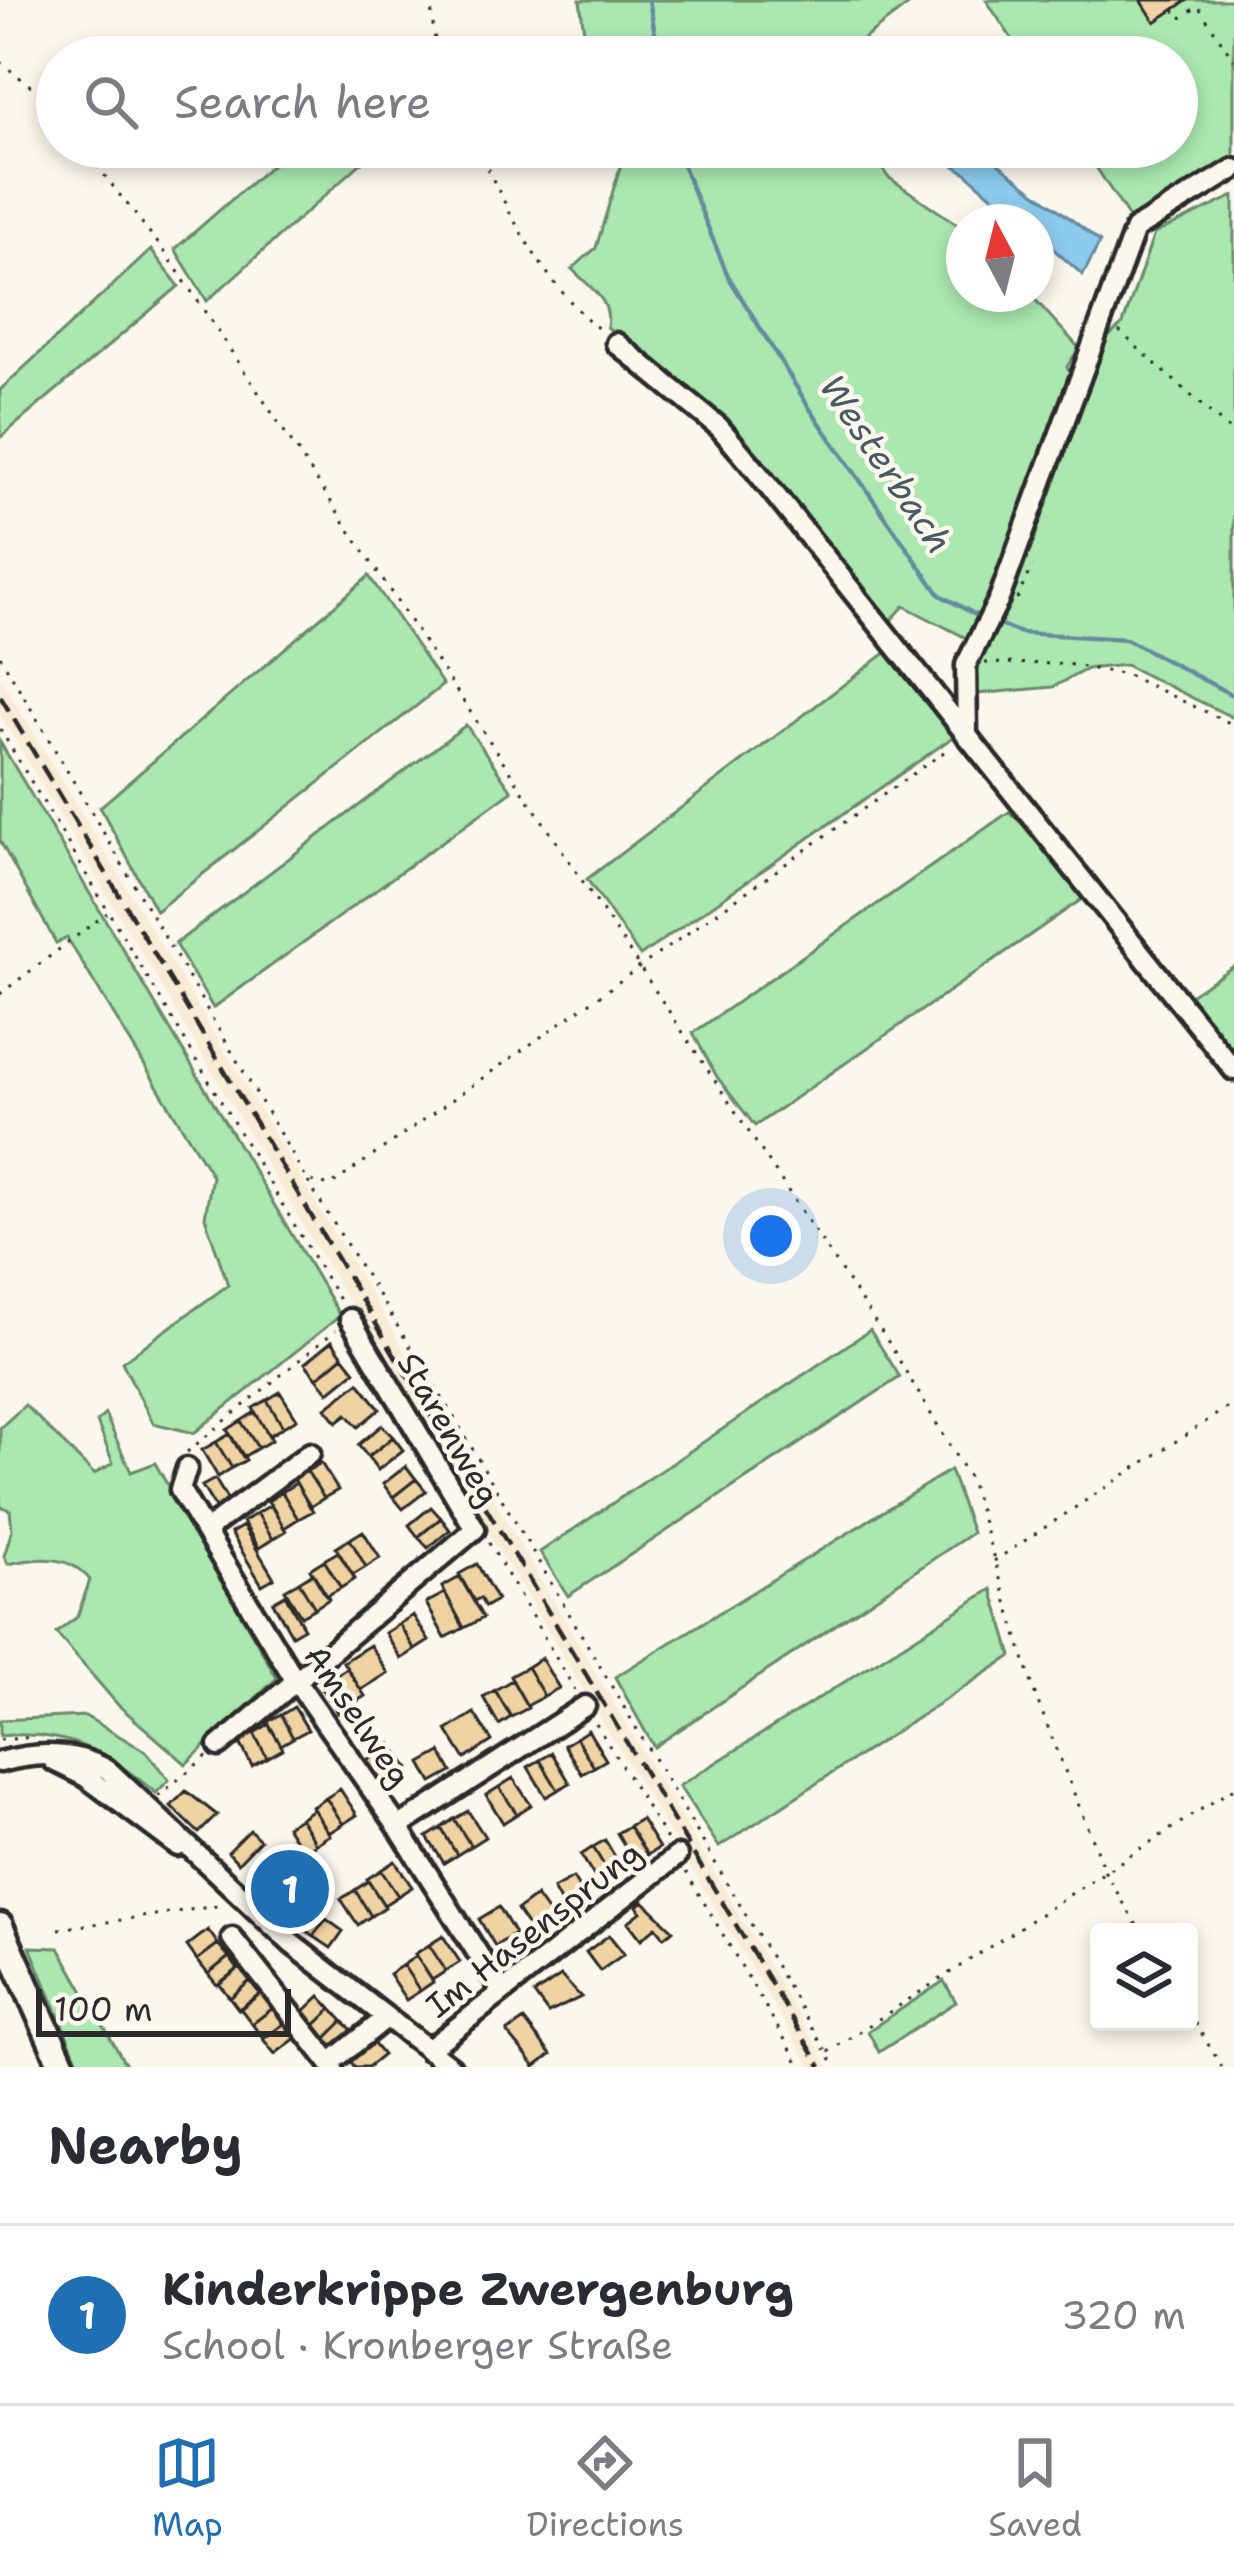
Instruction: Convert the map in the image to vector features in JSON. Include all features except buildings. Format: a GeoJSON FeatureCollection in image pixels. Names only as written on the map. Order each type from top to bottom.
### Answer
{"type":"FeatureCollection","features":[{"type":"Feature","properties":{"kind":"main road"},"geometry":{"type":"LineString","coordinates":[[0,1927],[63,2067]]}},
{"type":"Feature","properties":{"kind":"street"},"geometry":{"type":"LineString","coordinates":[[968,736],[970,660],[999,599],[1135,229],[1234,169]]}},
{"type":"Feature","properties":{"kind":"street"},"geometry":{"type":"LineString","coordinates":[[616,343],[719,428],[1234,1070]]}},
{"type":"Feature","properties":{"kind":"street","name":"Starenweg"},"geometry":{"type":"LineString","coordinates":[[219,1746],[475,1529],[350,1319]]}},
{"type":"Feature","properties":{"kind":"street"},"geometry":{"type":"LineString","coordinates":[[205,1532],[310,1454]]}},
{"type":"Feature","properties":{"kind":"street","name":"Amselweg"},"geometry":{"type":"LineString","coordinates":[[187,1468],[180,1490],[205,1532],[294,1678],[398,1827],[502,1992]]}},
{"type":"Feature","properties":{"kind":"street"},"geometry":{"type":"LineString","coordinates":[[398,1827],[585,1706]]}},
{"type":"Feature","properties":{"kind":"street"},"geometry":{"type":"LineString","coordinates":[[0,1762],[37,1755],[75,1756],[108,1770],[243,1900],[451,2067]]}},
{"type":"Feature","properties":{"kind":"street","name":"Im Hasensprung"},"geometry":{"type":"LineString","coordinates":[[428,2050],[676,1856]]}},
{"type":"Feature","properties":{"kind":"street"},"geometry":{"type":"LineString","coordinates":[[232,1938],[332,2065],[386,2018]]}},
{"type":"Feature","properties":{"kind":"path"},"geometry":{"type":"LineString","coordinates":[[430,0],[434,36]]}},
{"type":"Feature","properties":{"kind":"path"},"geometry":{"type":"LineString","coordinates":[[1174,10],[1180,19],[1198,6],[1234,60]]}},
{"type":"Feature","properties":{"kind":"path"},"geometry":{"type":"LineString","coordinates":[[0,62],[36,90]]}},
{"type":"Feature","properties":{"kind":"path"},"geometry":{"type":"LineString","coordinates":[[99,168],[168,256],[901,1363],[970,1480],[1036,1697],[1105,1872],[1136,1923]]}},
{"type":"Feature","properties":{"kind":"path"},"geometry":{"type":"LineString","coordinates":[[487,168],[516,228],[570,303],[616,343]]}},
{"type":"Feature","properties":{"kind":"path"},"geometry":{"type":"LineString","coordinates":[[1116,328],[1234,434]]}},
{"type":"Feature","properties":{"kind":"path"},"geometry":{"type":"LineString","coordinates":[[999,599],[1020,600],[1034,558]]}},
{"type":"Feature","properties":{"kind":"path"},"geometry":{"type":"LineString","coordinates":[[0,656],[835,2067]]}},
{"type":"Feature","properties":{"kind":"path"},"geometry":{"type":"LineString","coordinates":[[970,660],[1000,666],[1067,664],[1127,675],[1234,725]]}},
{"type":"Feature","properties":{"kind":"path"},"geometry":{"type":"LineString","coordinates":[[0,729],[350,1319],[187,1449],[187,1468]]}},
{"type":"Feature","properties":{"kind":"path"},"geometry":{"type":"LineString","coordinates":[[307,1180],[330,1186],[968,736]]}},
{"type":"Feature","properties":{"kind":"path"},"geometry":{"type":"LineString","coordinates":[[0,994],[108,912]]}},
{"type":"Feature","properties":{"kind":"path"},"geometry":{"type":"LineString","coordinates":[[992,1562],[1234,1403]]}},
{"type":"Feature","properties":{"kind":"path"},"geometry":{"type":"LineString","coordinates":[[155,1798],[219,1746]]}},
{"type":"Feature","properties":{"kind":"path"},"geometry":{"type":"LineString","coordinates":[[827,2053],[1234,1788]]}},
{"type":"Feature","properties":{"kind":"path"},"geometry":{"type":"LineString","coordinates":[[676,1856],[801,2067]]}},
{"type":"Feature","properties":{"kind":"path"},"geometry":{"type":"LineString","coordinates":[[59,1929],[243,1900]]}},
{"type":"Feature","properties":{"kind":"path"},"geometry":{"type":"LineString","coordinates":[[1198,2028],[1222,2067]]}},
{"type":"Feature","properties":{"kind":"shaded area"},"geometry":{"type":"Polygon","coordinates":[[[0,677],[829,2067],[811,2067],[338,1284],[0,715],[0,677]]]}},
{"type":"Feature","properties":{"kind":"green space"},"geometry":{"type":"Polygon","coordinates":[[[580,0],[915,0],[868,36],[584,36],[580,0]]]}},
{"type":"Feature","properties":{"kind":"green space"},"geometry":{"type":"Polygon","coordinates":[[[986,0],[1234,0],[1234,163],[1133,224],[1097,168],[1198,168],[1198,36],[1010,36],[986,0]]]}},
{"type":"Feature","properties":{"kind":"green space"},"geometry":{"type":"Polygon","coordinates":[[[268,168],[356,168],[207,301],[175,249],[268,168]]]}},
{"type":"Feature","properties":{"kind":"green space"},"geometry":{"type":"Polygon","coordinates":[[[620,168],[882,168],[946,217],[946,312],[1046,312],[1079,348],[1067,367],[1073,376],[1073,368],[1123,324],[1154,234],[1234,196],[1234,718],[1125,665],[1087,669],[1053,687],[976,694],[970,640],[904,606],[887,625],[721,421],[607,327],[603,301],[572,269],[596,248],[620,168]]]}},
{"type":"Feature","properties":{"kind":"green space"},"geometry":{"type":"Polygon","coordinates":[[[151,250],[179,286],[0,438],[0,390],[151,250]]]}},
{"type":"Feature","properties":{"kind":"green space"},"geometry":{"type":"Polygon","coordinates":[[[369,576],[443,685],[156,911],[100,807],[369,576]]]}},
{"type":"Feature","properties":{"kind":"green space"},"geometry":{"type":"Polygon","coordinates":[[[892,648],[959,733],[640,956],[587,879],[892,648]]]}},
{"type":"Feature","properties":{"kind":"green space"},"geometry":{"type":"Polygon","coordinates":[[[466,725],[512,791],[213,1008],[175,944],[466,725]]]}},
{"type":"Feature","properties":{"kind":"green space"},"geometry":{"type":"Polygon","coordinates":[[[0,742],[340,1316],[194,1433],[153,1423],[122,1362],[228,1285],[205,1217],[212,1176],[67,938],[56,943],[0,841],[0,742]]]}},
{"type":"Feature","properties":{"kind":"green space"},"geometry":{"type":"Polygon","coordinates":[[[1009,812],[1049,848],[1082,899],[755,1126],[717,1077],[693,1033],[1009,812]]]}},
{"type":"Feature","properties":{"kind":"green space"},"geometry":{"type":"Polygon","coordinates":[[[1234,966],[1234,1058],[1185,998],[1234,966]]]}},
{"type":"Feature","properties":{"kind":"green space"},"geometry":{"type":"Polygon","coordinates":[[[870,1330],[900,1377],[568,1596],[540,1552],[870,1330]]]}},
{"type":"Feature","properties":{"kind":"green space"},"geometry":{"type":"Polygon","coordinates":[[[25,1405],[94,1474],[113,1463],[97,1422],[105,1414],[131,1472],[155,1463],[277,1678],[186,1764],[118,1705],[56,1633],[77,1617],[90,1580],[63,1562],[42,1559],[8,1564],[4,1556],[12,1530],[10,1510],[0,1506],[0,1428],[25,1405]]]}},
{"type":"Feature","properties":{"kind":"green space"},"geometry":{"type":"Polygon","coordinates":[[[950,1470],[972,1533],[654,1747],[615,1677],[950,1470]]]}},
{"type":"Feature","properties":{"kind":"green space"},"geometry":{"type":"Polygon","coordinates":[[[992,1589],[1012,1656],[719,1847],[679,1786],[992,1589]]]}},
{"type":"Feature","properties":{"kind":"green space"},"geometry":{"type":"Polygon","coordinates":[[[85,1716],[145,1751],[169,1780],[156,1793],[84,1746],[45,1736],[0,1736],[0,1720],[85,1716]]]}},
{"type":"Feature","properties":{"kind":"green space"},"geometry":{"type":"Polygon","coordinates":[[[30,1947],[59,1948],[127,2067],[80,2067],[30,1947]]]}},
{"type":"Feature","properties":{"kind":"green space"},"geometry":{"type":"Polygon","coordinates":[[[944,1981],[956,2002],[879,2052],[868,2031],[944,1981]]]}},
{"type":"Feature","properties":{"kind":"water"},"geometry":{"type":"Polygon","coordinates":[[[958,168],[1004,168],[1051,204],[1001,204],[958,168]]]}},
{"type":"Feature","properties":{"kind":"water"},"geometry":{"type":"Polygon","coordinates":[[[1054,207],[1100,242],[1083,275],[1054,250],[1054,207]]]}},
{"type":"Feature","properties":{"kind":"waterway","name":"Westerbach"},"geometry":{"type":"LineString","coordinates":[[649,0],[655,36]]}},
{"type":"Feature","properties":{"kind":"waterway","name":"Westerbach"},"geometry":{"type":"LineString","coordinates":[[684,168],[728,276],[810,409],[940,595],[981,618]]}},
{"type":"Feature","properties":{"kind":"waterway","name":"Westerbach"},"geometry":{"type":"LineString","coordinates":[[992,622],[1021,633],[1126,639],[1234,696]]}},
{"type":"Feature","properties":{"kind":"railway"},"geometry":{"type":"LineString","coordinates":[[0,696],[821,2067]]}},
{"type":"Feature","properties":{"kind":"place","name":"Kinderkrippe Zwergenburg"},"geometry":{"type":"Point","coordinates":[290,1889]}}]}
